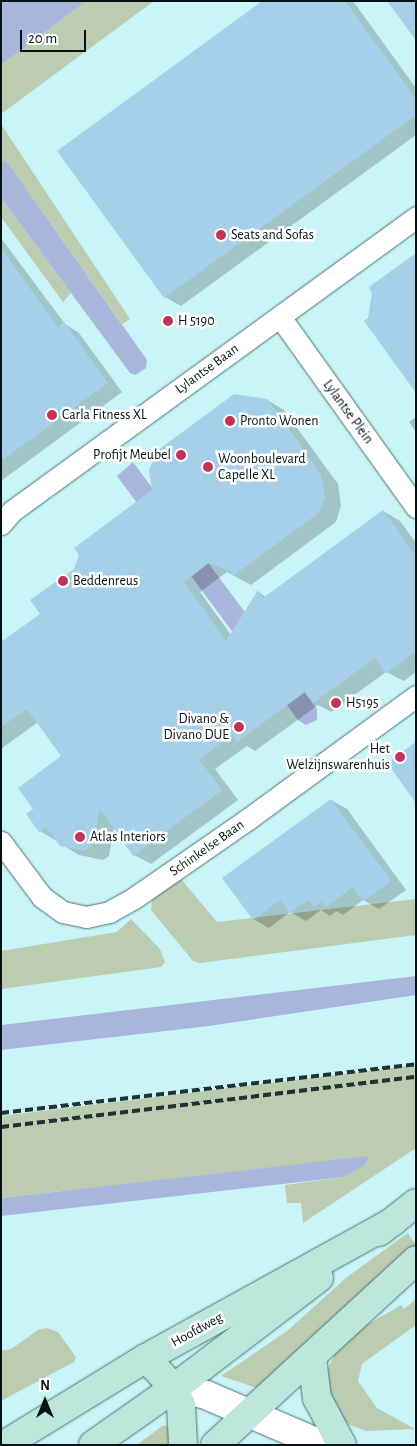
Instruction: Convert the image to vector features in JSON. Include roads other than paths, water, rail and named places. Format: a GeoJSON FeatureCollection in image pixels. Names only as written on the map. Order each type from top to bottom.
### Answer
{"type":"FeatureCollection","features":[{"type":"Feature","properties":{"kind":"main road","name":"Hoofdweg"},"geometry":{"type":"LineString","coordinates":[[93,1445],[174,1388],[416,1203]]}},
{"type":"Feature","properties":{"kind":"main road","name":"Hoofdweg"},"geometry":{"type":"LineString","coordinates":[[4,1445],[146,1358],[394,1220]]}},
{"type":"Feature","properties":{"kind":"main road"},"geometry":{"type":"LineString","coordinates":[[215,1445],[312,1358],[416,1260]]}},
{"type":"Feature","properties":{"kind":"main road"},"geometry":{"type":"LineString","coordinates":[[146,1358],[174,1388],[181,1405],[183,1445]]}},
{"type":"Feature","properties":{"kind":"main road"},"geometry":{"type":"LineString","coordinates":[[312,1358],[317,1398],[342,1445]]}},
{"type":"Feature","properties":{"kind":"street","name":"Lylantse Baan"},"geometry":{"type":"LineString","coordinates":[[1,524],[12,511],[416,217]]}},
{"type":"Feature","properties":{"kind":"street","name":"Lylantse Plein"},"geometry":{"type":"LineString","coordinates":[[280,317],[416,507]]}},
{"type":"Feature","properties":{"kind":"street","name":"Schinkelse Baan"},"geometry":{"type":"LineString","coordinates":[[1,842],[42,897],[64,912],[86,917],[108,912],[134,898],[248,819],[416,696]]}},
{"type":"Feature","properties":{"kind":"street"},"geometry":{"type":"LineString","coordinates":[[174,1388],[206,1395],[323,1445]]}},
{"type":"Feature","properties":{"kind":"water"},"geometry":{"type":"Polygon","coordinates":[[[1,1],[87,1],[1,65],[1,1]]]}},
{"type":"Feature","properties":{"kind":"water"},"geometry":{"type":"Polygon","coordinates":[[[6,160],[147,360],[146,368],[135,375],[130,373],[1,198],[1,163],[6,160]]]}},
{"type":"Feature","properties":{"kind":"water"},"geometry":{"type":"Polygon","coordinates":[[[133,462],[317,709],[317,720],[306,725],[298,720],[117,476],[133,462]]]}},
{"type":"Feature","properties":{"kind":"water"},"geometry":{"type":"Polygon","coordinates":[[[416,976],[416,995],[209,1026],[1,1050],[1,1025],[416,976]]]}},
{"type":"Feature","properties":{"kind":"water"},"geometry":{"type":"Polygon","coordinates":[[[369,1156],[365,1165],[344,1177],[1,1216],[1,1198],[369,1156]]]}},
{"type":"Feature","properties":{"kind":"railway"},"geometry":{"type":"LineString","coordinates":[[1,1113],[416,1064]]}},
{"type":"Feature","properties":{"kind":"railway"},"geometry":{"type":"LineString","coordinates":[[1,1127],[416,1077]]}},
{"type":"Feature","properties":{"kind":"place","name":"Seats and Sofas"},"geometry":{"type":"Point","coordinates":[221,235]}},
{"type":"Feature","properties":{"kind":"place","name":"H 5190"},"geometry":{"type":"Point","coordinates":[168,321]}},
{"type":"Feature","properties":{"kind":"place","name":"Carla Fitness XL"},"geometry":{"type":"Point","coordinates":[52,415]}},
{"type":"Feature","properties":{"kind":"place","name":"Pronto Wonen"},"geometry":{"type":"Point","coordinates":[230,421]}},
{"type":"Feature","properties":{"kind":"place","name":"Profijt Meubel"},"geometry":{"type":"Point","coordinates":[181,455]}},
{"type":"Feature","properties":{"kind":"place","name":"Woonboulevard Capelle XL"},"geometry":{"type":"Point","coordinates":[208,467]}},
{"type":"Feature","properties":{"kind":"place","name":"Beddenreus"},"geometry":{"type":"Point","coordinates":[63,581]}},
{"type":"Feature","properties":{"kind":"place","name":"H5195"},"geometry":{"type":"Point","coordinates":[336,703]}},
{"type":"Feature","properties":{"kind":"place","name":"Divano & Divano DUE"},"geometry":{"type":"Point","coordinates":[239,727]}},
{"type":"Feature","properties":{"kind":"place","name":"Het Welzijnswarenhuis"},"geometry":{"type":"Point","coordinates":[400,757]}},
{"type":"Feature","properties":{"kind":"place","name":"Atlas Interiors"},"geometry":{"type":"Point","coordinates":[80,837]}}]}
